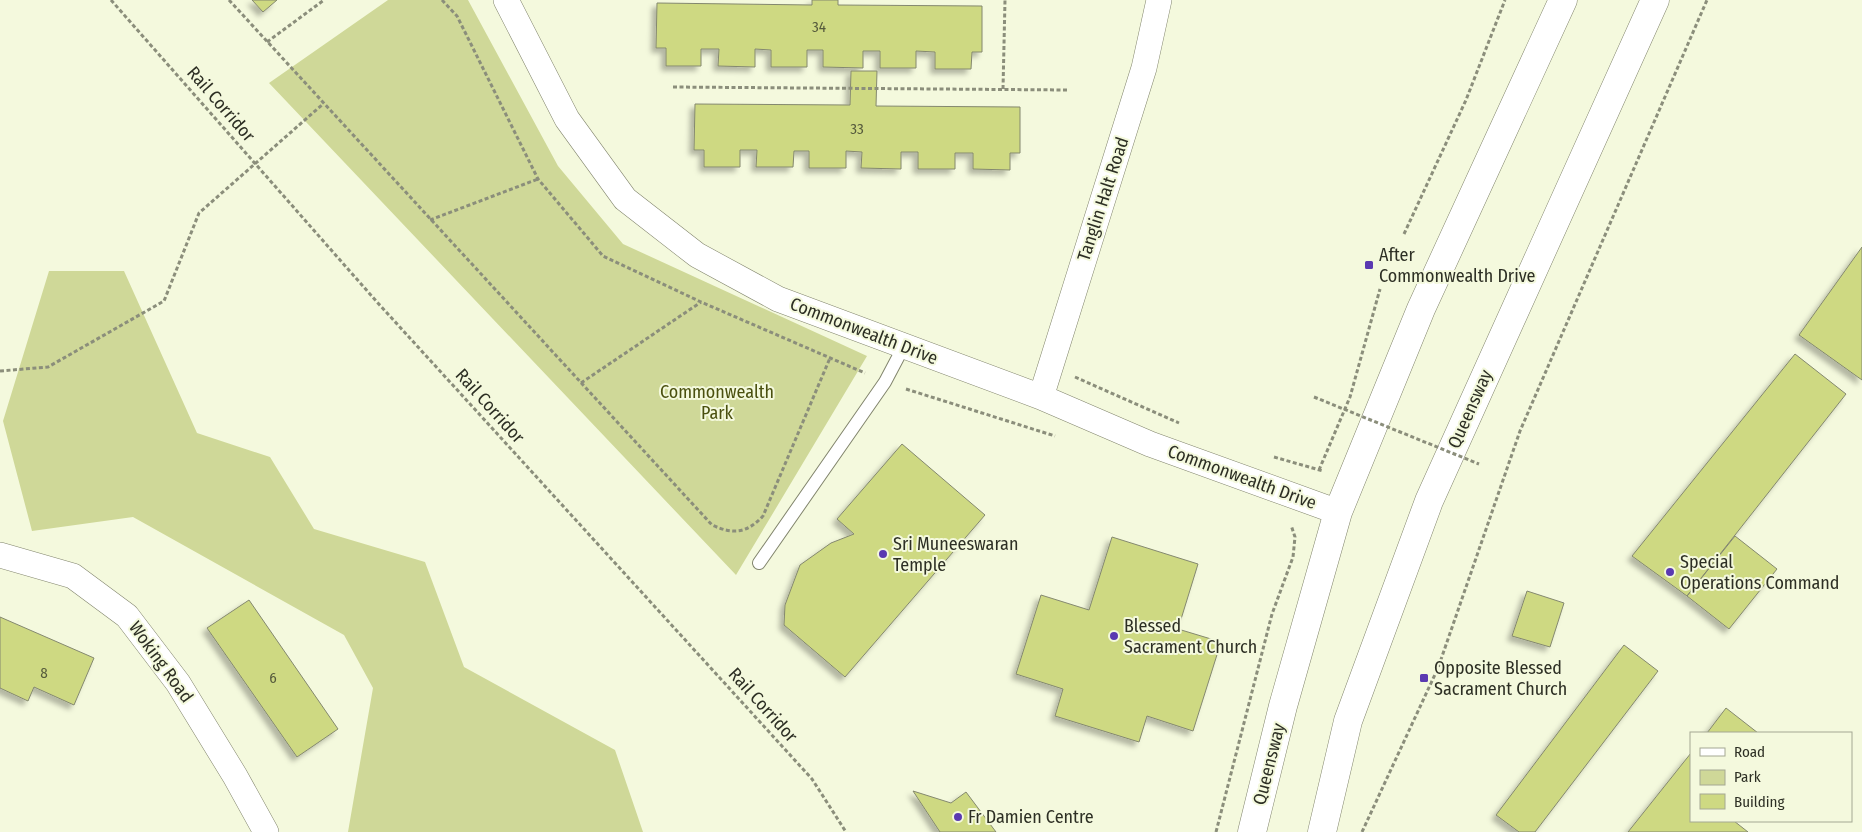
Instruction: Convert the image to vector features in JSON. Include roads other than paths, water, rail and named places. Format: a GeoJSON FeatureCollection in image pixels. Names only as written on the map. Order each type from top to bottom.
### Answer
{"type":"FeatureCollection","features":[{"type":"Feature","properties":{"kind":"highway","name":"Queensway"},"geometry":{"type":"LineString","coordinates":[[1252,832],[1283,706],[1338,512],[1421,309],[1563,0]]}},
{"type":"Feature","properties":{"kind":"highway","name":"Queensway"},"geometry":{"type":"LineString","coordinates":[[1322,832],[1348,721],[1429,501],[1655,0]]}},
{"type":"Feature","properties":{"kind":"street","name":"Commonwealth Drive"},"geometry":{"type":"LineString","coordinates":[[506,0],[567,119],[625,200],[697,255],[778,299],[1041,397],[1150,444],[1338,512]]}},
{"type":"Feature","properties":{"kind":"street","name":"Tanglin Halt Road"},"geometry":{"type":"LineString","coordinates":[[1041,397],[1144,68],[1159,0]]}},
{"type":"Feature","properties":{"kind":"street","name":"Woking Road"},"geometry":{"type":"LineString","coordinates":[[0,556],[73,576],[127,616],[178,683],[235,776],[266,832]]}},
{"type":"Feature","properties":{"kind":"lane"},"geometry":{"type":"LineString","coordinates":[[759,563],[885,382],[904,346]]}},
{"type":"Feature","properties":{"kind":"place","name":"After Commonwealth Drive"},"geometry":{"type":"Point","coordinates":[1369,265]}},
{"type":"Feature","properties":{"kind":"place","name":"Sri Muneeswaran Temple"},"geometry":{"type":"Point","coordinates":[883,554]}},
{"type":"Feature","properties":{"kind":"place","name":"Special Operations Command"},"geometry":{"type":"Point","coordinates":[1670,572]}},
{"type":"Feature","properties":{"kind":"place","name":"Blessed Sacrament Church"},"geometry":{"type":"Point","coordinates":[1114,636]}},
{"type":"Feature","properties":{"kind":"place","name":"Opposite Blessed Sacrament Church"},"geometry":{"type":"Point","coordinates":[1424,678]}},
{"type":"Feature","properties":{"kind":"place","name":"Fr Damien Centre"},"geometry":{"type":"Point","coordinates":[958,817]}},
{"type":"Feature","properties":{"kind":"park label","name":"Commonwealth Park"},"geometry":{"type":"Point","coordinates":[717,402]}}]}
